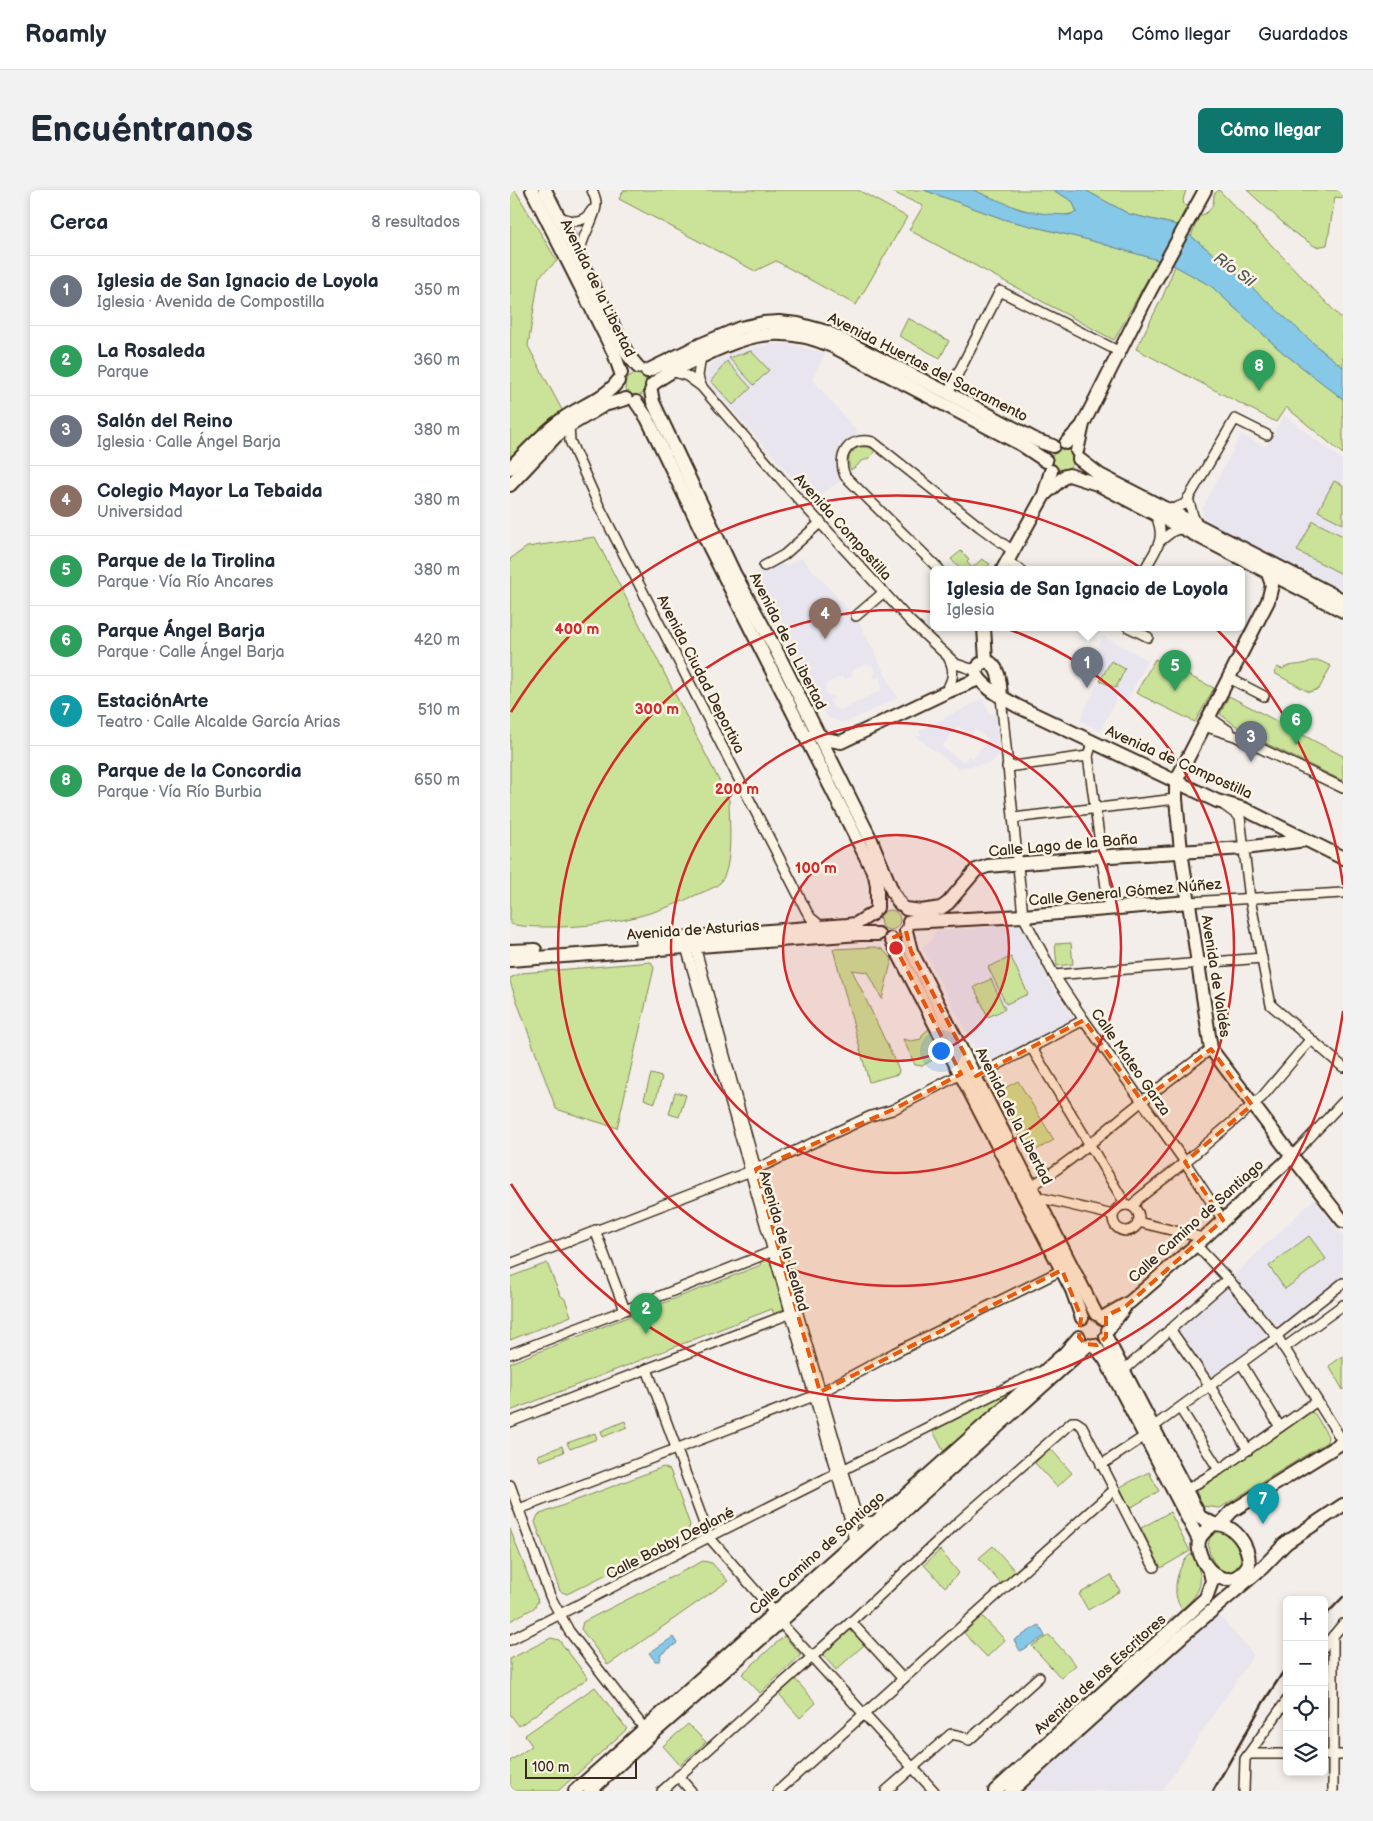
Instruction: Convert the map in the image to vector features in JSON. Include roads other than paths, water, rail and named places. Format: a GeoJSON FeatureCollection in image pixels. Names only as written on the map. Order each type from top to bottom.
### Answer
{"type":"FeatureCollection","features":[{"type":"Feature","properties":{"kind":"main road","name":"Avenida de la Libertad"},"geometry":{"type":"LineString","coordinates":[[532,190],[614,353],[619,377]]}},
{"type":"Feature","properties":{"kind":"main road","name":"Avenida de la Libertad"},"geometry":{"type":"LineString","coordinates":[[545,190],[628,355],[642,369]]}},
{"type":"Feature","properties":{"kind":"main road"},"geometry":{"type":"LineString","coordinates":[[1044,495],[1075,470],[1069,450],[1150,291],[1205,190]]}},
{"type":"Feature","properties":{"kind":"main road","name":"Avenida Huertas del Sacramento"},"geometry":{"type":"LineString","coordinates":[[642,369],[740,328],[763,323],[798,324],[827,332],[1038,441],[1069,450],[1100,474],[1159,510],[1182,528],[1343,612]]}},
{"type":"Feature","properties":{"kind":"main road","name":"Avenida Huertas del Sacramento"},"geometry":{"type":"LineString","coordinates":[[651,388],[671,371],[736,340],[774,333],[798,335],[819,340],[1022,445],[1060,476],[1067,475],[1097,484],[1198,524],[1343,600]]}},
{"type":"Feature","properties":{"kind":"main road"},"geometry":{"type":"LineString","coordinates":[[510,468],[549,429],[580,407],[610,391],[619,377],[628,368],[642,369],[651,378],[651,388],[642,400],[604,405],[569,426],[510,485]]}},
{"type":"Feature","properties":{"kind":"main road"},"geometry":{"type":"LineString","coordinates":[[619,377],[619,391],[631,400]]}},
{"type":"Feature","properties":{"kind":"main road","name":"Avenida de la Libertad"},"geometry":{"type":"LineString","coordinates":[[651,388],[653,402],[875,875],[877,886],[875,911]]}},
{"type":"Feature","properties":{"kind":"main road","name":"Avenida de la Libertad"},"geometry":{"type":"LineString","coordinates":[[631,400],[647,418],[710,548],[815,732],[879,856],[893,893],[905,917],[911,951],[1099,1316]]}},
{"type":"Feature","properties":{"kind":"main road"},"geometry":{"type":"LineString","coordinates":[[1005,566],[1044,495],[1049,466],[1048,452],[1069,450]]}},
{"type":"Feature","properties":{"kind":"main road"},"geometry":{"type":"LineString","coordinates":[[1176,781],[1269,600],[1272,585],[1268,573]]}},
{"type":"Feature","properties":{"kind":"main road"},"geometry":{"type":"LineString","coordinates":[[1269,600],[1292,585]]}},
{"type":"Feature","properties":{"kind":"main road"},"geometry":{"type":"LineString","coordinates":[[982,672],[984,631]]}},
{"type":"Feature","properties":{"kind":"main road"},"geometry":{"type":"LineString","coordinates":[[815,732],[829,740],[841,742],[944,693],[982,672],[998,676],[1001,697]]}},
{"type":"Feature","properties":{"kind":"main road","name":"Avenida de Compostilla"},"geometry":{"type":"LineString","coordinates":[[982,672],[1001,697],[1016,706],[1217,800],[1244,809],[1343,858]]}},
{"type":"Feature","properties":{"kind":"main road"},"geometry":{"type":"LineString","coordinates":[[836,772],[836,754],[841,742]]}},
{"type":"Feature","properties":{"kind":"main road","name":"Avenida de Valdés"},"geometry":{"type":"LineString","coordinates":[[1176,781],[1181,851],[1211,1049],[1291,1156],[1343,1221]]}},
{"type":"Feature","properties":{"kind":"main road","name":"Calle Lago de la Baña"},"geometry":{"type":"LineString","coordinates":[[905,917],[921,911],[940,908],[948,903],[976,870],[988,866],[1102,856],[1245,848],[1306,840]]}},
{"type":"Feature","properties":{"kind":"main road"},"geometry":{"type":"LineString","coordinates":[[888,902],[905,917],[896,938],[891,939],[878,934],[872,922],[875,911],[888,902]]}},
{"type":"Feature","properties":{"kind":"main road","name":"Calle General Gómez Núñez"},"geometry":{"type":"LineString","coordinates":[[905,917],[1023,916],[1189,902]]}},
{"type":"Feature","properties":{"kind":"main road","name":"Avenida de Asturias"},"geometry":{"type":"LineString","coordinates":[[510,951],[532,951],[856,924],[875,911]]}},
{"type":"Feature","properties":{"kind":"main road","name":"Avenida de Asturias"},"geometry":{"type":"LineString","coordinates":[[510,960],[878,934]]}},
{"type":"Feature","properties":{"kind":"main road","name":"Avenida de la Libertad"},"geometry":{"type":"LineString","coordinates":[[891,939],[1062,1270],[1072,1290],[1082,1318]]}},
{"type":"Feature","properties":{"kind":"main road","name":"Calle Camino de Santiago"},"geometry":{"type":"LineString","coordinates":[[1107,1334],[1126,1306],[1200,1241],[1291,1156]]}},
{"type":"Feature","properties":{"kind":"main road","name":"Calle Camino de Santiago"},"geometry":{"type":"LineString","coordinates":[[1099,1316],[1126,1306]]}},
{"type":"Feature","properties":{"kind":"main road"},"geometry":{"type":"LineString","coordinates":[[1099,1316],[1087,1315],[1082,1318],[1077,1327],[1087,1342],[1102,1354],[1149,1432],[1186,1490],[1200,1517],[1236,1533],[1249,1553],[1249,1564],[1236,1579],[1230,1580],[1210,1572],[1202,1558],[1199,1540],[1149,1432],[1107,1334],[1107,1324],[1099,1316]]}},
{"type":"Feature","properties":{"kind":"main road"},"geometry":{"type":"LineString","coordinates":[[1087,1342],[1100,1343],[1107,1334]]}},
{"type":"Feature","properties":{"kind":"main road","name":"Calle Camino de Santiago"},"geometry":{"type":"LineString","coordinates":[[590,1791],[777,1617],[876,1521],[1048,1367],[1065,1353],[1087,1342]]}},
{"type":"Feature","properties":{"kind":"main road","name":"Calle Camino de Santiago"},"geometry":{"type":"LineString","coordinates":[[574,1791],[644,1728],[777,1617],[1087,1342]]}},
{"type":"Feature","properties":{"kind":"main road"},"geometry":{"type":"LineString","coordinates":[[1199,1540],[1208,1528],[1223,1521],[1232,1511],[1343,1442]]}},
{"type":"Feature","properties":{"kind":"main road","name":"Avenida de los Escritores"},"geometry":{"type":"LineString","coordinates":[[1249,1564],[1257,1563],[1343,1505]]}},
{"type":"Feature","properties":{"kind":"main road","name":"Avenida de los Escritores"},"geometry":{"type":"LineString","coordinates":[[1010,1791],[1195,1624],[1262,1568],[1289,1540]]}},
{"type":"Feature","properties":{"kind":"main road","name":"Avenida de los Escritores"},"geometry":{"type":"LineString","coordinates":[[995,1791],[1206,1598],[1212,1581],[1210,1572]]}},
{"type":"Feature","properties":{"kind":"main road","name":"Avenida de los Escritores"},"geometry":{"type":"LineString","coordinates":[[1195,1624],[1228,1586],[1230,1580]]}},
{"type":"Feature","properties":{"kind":"street"},"geometry":{"type":"LineString","coordinates":[[558,216],[575,221],[585,219],[592,210],[593,193]]}},
{"type":"Feature","properties":{"kind":"street"},"geometry":{"type":"LineString","coordinates":[[579,259],[583,236],[596,207],[593,193]]}},
{"type":"Feature","properties":{"kind":"street"},"geometry":{"type":"LineString","coordinates":[[948,393],[1000,291],[1120,352]]}},
{"type":"Feature","properties":{"kind":"street"},"geometry":{"type":"LineString","coordinates":[[701,356],[698,376],[701,386]]}},
{"type":"Feature","properties":{"kind":"street","name":"Avenida Compostilla"},"geometry":{"type":"LineString","coordinates":[[671,371],[687,376],[701,386],[792,492],[910,621],[949,658],[964,668],[982,672]]}},
{"type":"Feature","properties":{"kind":"street"},"geometry":{"type":"LineString","coordinates":[[1147,566],[1162,534],[1159,510],[1178,508],[1185,504],[1236,418],[1266,435]]}},
{"type":"Feature","properties":{"kind":"street","name":"Avenida Ciudad Deportiva"},"geometry":{"type":"LineString","coordinates":[[569,426],[568,432],[574,450],[599,506],[805,908],[811,918],[822,927]]}},
{"type":"Feature","properties":{"kind":"street"},"geometry":{"type":"LineString","coordinates":[[936,566],[845,476],[842,460],[844,452],[853,442],[865,440],[873,442],[1013,551]]}},
{"type":"Feature","properties":{"kind":"street"},"geometry":{"type":"LineString","coordinates":[[552,441],[569,445],[574,450]]}},
{"type":"Feature","properties":{"kind":"street"},"geometry":{"type":"LineString","coordinates":[[1188,498],[1193,516],[1198,524]]}},
{"type":"Feature","properties":{"kind":"street"},"geometry":{"type":"LineString","coordinates":[[764,566],[784,554],[821,522]]}},
{"type":"Feature","properties":{"kind":"street"},"geometry":{"type":"LineString","coordinates":[[1160,541],[1173,531],[1182,528]]}},
{"type":"Feature","properties":{"kind":"street"},"geometry":{"type":"LineString","coordinates":[[856,616],[884,592]]}},
{"type":"Feature","properties":{"kind":"street"},"geometry":{"type":"LineString","coordinates":[[1136,631],[1148,637]]}},
{"type":"Feature","properties":{"kind":"street"},"geometry":{"type":"LineString","coordinates":[[944,693],[952,678],[953,669],[949,658]]}},
{"type":"Feature","properties":{"kind":"street"},"geometry":{"type":"LineString","coordinates":[[1229,678],[1264,696]]}},
{"type":"Feature","properties":{"kind":"street"},"geometry":{"type":"LineString","coordinates":[[1001,697],[1023,916]]}},
{"type":"Feature","properties":{"kind":"street"},"geometry":{"type":"LineString","coordinates":[[1003,715],[1006,711],[1016,706]]}},
{"type":"Feature","properties":{"kind":"street"},"geometry":{"type":"LineString","coordinates":[[1207,721],[1343,788]]}},
{"type":"Feature","properties":{"kind":"street"},"geometry":{"type":"LineString","coordinates":[[1092,742],[1088,756],[1109,909]]}},
{"type":"Feature","properties":{"kind":"street"},"geometry":{"type":"LineString","coordinates":[[1007,767],[1088,756]]}},
{"type":"Feature","properties":{"kind":"street"},"geometry":{"type":"LineString","coordinates":[[1013,818],[1176,799]]}},
{"type":"Feature","properties":{"kind":"street"},"geometry":{"type":"LineString","coordinates":[[1217,800],[1240,817],[1250,899],[1271,1005],[1343,1067]]}},
{"type":"Feature","properties":{"kind":"street","name":"Calle General Gómez Núñez"},"geometry":{"type":"LineString","coordinates":[[1189,902],[1343,893]]}},
{"type":"Feature","properties":{"kind":"street"},"geometry":{"type":"LineString","coordinates":[[800,929],[806,924],[805,908]]}},
{"type":"Feature","properties":{"kind":"street","name":"Calle Mateo Garza"},"geometry":{"type":"LineString","coordinates":[[1023,916],[1054,975],[1185,1162],[1223,1220]]}},
{"type":"Feature","properties":{"kind":"street","name":"Avenida de la Lealtad"},"geometry":{"type":"LineString","coordinates":[[690,947],[840,1472],[854,1542]]}},
{"type":"Feature","properties":{"kind":"street"},"geometry":{"type":"LineString","coordinates":[[1054,975],[1262,958]]}},
{"type":"Feature","properties":{"kind":"street"},"geometry":{"type":"LineString","coordinates":[[976,1076],[1084,1020]]}},
{"type":"Feature","properties":{"kind":"street"},"geometry":{"type":"LineString","coordinates":[[1031,1047],[1089,1144],[1129,1206],[1138,1213],[1138,1222],[1134,1228],[1123,1230],[1114,1223],[1116,1209],[1129,1206],[1262,1097],[1310,1040]]}},
{"type":"Feature","properties":{"kind":"street"},"geometry":{"type":"LineString","coordinates":[[1114,1215],[1034,1191],[1045,1178],[1211,1049]]}},
{"type":"Feature","properties":{"kind":"street","name":"Avenida de la Lealtad"},"geometry":{"type":"LineString","coordinates":[[753,1170],[871,1116],[892,1110],[961,1074]]}},
{"type":"Feature","properties":{"kind":"street","name":"Calle Camino de Santiago"},"geometry":{"type":"LineString","coordinates":[[1291,1156],[1343,1102]]}},
{"type":"Feature","properties":{"kind":"street"},"geometry":{"type":"LineString","coordinates":[[510,1264],[753,1170]]}},
{"type":"Feature","properties":{"kind":"street"},"geometry":{"type":"LineString","coordinates":[[1138,1222],[1200,1241],[1228,1279],[1277,1337],[1343,1442]]}},
{"type":"Feature","properties":{"kind":"street"},"geometry":{"type":"LineString","coordinates":[[595,1230],[625,1310]]}},
{"type":"Feature","properties":{"kind":"street"},"geometry":{"type":"LineString","coordinates":[[510,1354],[776,1250]]}},
{"type":"Feature","properties":{"kind":"street"},"geometry":{"type":"LineString","coordinates":[[518,1510],[817,1394],[894,1353],[1062,1270]]}},
{"type":"Feature","properties":{"kind":"street"},"geometry":{"type":"LineString","coordinates":[[1123,1371],[1228,1279]]}},
{"type":"Feature","properties":{"kind":"street"},"geometry":{"type":"LineString","coordinates":[[1101,1465],[1149,1432],[1277,1337],[1343,1283]]}},
{"type":"Feature","properties":{"kind":"street"},"geometry":{"type":"LineString","coordinates":[[1284,1348],[1343,1305]]}},
{"type":"Feature","properties":{"kind":"street"},"geometry":{"type":"LineString","coordinates":[[510,1422],[793,1312]]}},
{"type":"Feature","properties":{"kind":"street"},"geometry":{"type":"LineString","coordinates":[[1295,1321],[1292,1328],[1293,1332],[1297,1335],[1302,1335]]}},
{"type":"Feature","properties":{"kind":"street"},"geometry":{"type":"LineString","coordinates":[[1170,1329],[1210,1386],[1248,1450]]}},
{"type":"Feature","properties":{"kind":"street"},"geometry":{"type":"LineString","coordinates":[[1241,1363],[1280,1427]]}},
{"type":"Feature","properties":{"kind":"street","name":"Calle Bobby Deglané"},"geometry":{"type":"LineString","coordinates":[[510,1640],[709,1537],[1048,1367]]}},
{"type":"Feature","properties":{"kind":"street"},"geometry":{"type":"LineString","coordinates":[[647,1369],[709,1537],[810,1657],[934,1791]]}},
{"type":"Feature","properties":{"kind":"street"},"geometry":{"type":"LineString","coordinates":[[1186,1490],[1219,1470],[1317,1401]]}},
{"type":"Feature","properties":{"kind":"street"},"geometry":{"type":"LineString","coordinates":[[1180,1408],[1219,1470]]}},
{"type":"Feature","properties":{"kind":"street"},"geometry":{"type":"LineString","coordinates":[[662,1791],[851,1622],[958,1522],[1072,1422],[1082,1426],[1154,1567]]}},
{"type":"Feature","properties":{"kind":"street","name":"Avenida de la Lealtad"},"geometry":{"type":"LineString","coordinates":[[840,1472],[858,1518],[868,1522],[876,1521]]}},
{"type":"Feature","properties":{"kind":"street"},"geometry":{"type":"LineString","coordinates":[[510,1485],[550,1596],[560,1615],[569,1631],[644,1728]]}},
{"type":"Feature","properties":{"kind":"street"},"geometry":{"type":"LineString","coordinates":[[778,1791],[1114,1490]]}},
{"type":"Feature","properties":{"kind":"street"},"geometry":{"type":"LineString","coordinates":[[851,1622],[903,1679]]}},
{"type":"Feature","properties":{"kind":"street"},"geometry":{"type":"LineString","coordinates":[[1333,1791],[1329,1755],[1331,1649],[1333,1636],[1343,1624]]}},
{"type":"Feature","properties":{"kind":"street"},"geometry":{"type":"LineString","coordinates":[[886,1791],[951,1734],[969,1740],[1039,1677]]}},
{"type":"Feature","properties":{"kind":"street"},"geometry":{"type":"LineString","coordinates":[[1244,1791],[1245,1759],[1283,1706]]}},
{"type":"Feature","properties":{"kind":"street"},"geometry":{"type":"LineString","coordinates":[[1250,1754],[1283,1754]]}},
{"type":"Feature","properties":{"kind":"street"},"geometry":{"type":"LineString","coordinates":[[1329,1755],[1343,1755]]}},
{"type":"Feature","properties":{"kind":"street"},"geometry":{"type":"LineString","coordinates":[[678,1776],[691,1791]]}},
{"type":"Feature","properties":{"kind":"water"},"geometry":{"type":"Polygon","coordinates":[[[924,190],[973,190],[1022,210],[1069,215],[1077,212],[1072,201],[1053,190],[1085,190],[1129,214],[1177,225],[1226,264],[1320,349],[1343,367],[1343,399],[1281,351],[1211,286],[1175,266],[1089,240],[1006,220],[924,190]]]}},
{"type":"Feature","properties":{"kind":"water"},"geometry":{"type":"Polygon","coordinates":[[[1039,1625],[1045,1636],[1020,1651],[1014,1640],[1039,1625]]]}},
{"type":"Feature","properties":{"kind":"water"},"geometry":{"type":"Polygon","coordinates":[[[673,1637],[677,1643],[660,1655],[659,1661],[655,1661],[649,1653],[673,1637]]]}},
{"type":"Feature","properties":{"kind":"railway"},"geometry":{"type":"LineString","coordinates":[[1328,1613],[1343,1597]]}},
{"type":"Feature","properties":{"kind":"railway"},"geometry":{"type":"LineString","coordinates":[[1213,1791],[1263,1703],[1283,1672]]}},
{"type":"Feature","properties":{"kind":"place","name":"Parque de la Concordia"},"geometry":{"type":"Point","coordinates":[1259,391]}},
{"type":"Feature","properties":{"kind":"place","name":"Colegio Mayor La Tebaida"},"geometry":{"type":"Point","coordinates":[825,639]}},
{"type":"Feature","properties":{"kind":"place","name":"Iglesia de San Ignacio de Loyola"},"geometry":{"type":"Point","coordinates":[1087,688]}},
{"type":"Feature","properties":{"kind":"place","name":"Parque de la Tirolina"},"geometry":{"type":"Point","coordinates":[1175,691]}},
{"type":"Feature","properties":{"kind":"place","name":"Parque Ángel Barja"},"geometry":{"type":"Point","coordinates":[1296,745]}},
{"type":"Feature","properties":{"kind":"place","name":"Salón del Reino"},"geometry":{"type":"Point","coordinates":[1251,762]}},
{"type":"Feature","properties":{"kind":"place","name":"La Rosaleda"},"geometry":{"type":"Point","coordinates":[646,1334]}},
{"type":"Feature","properties":{"kind":"place","name":"EstaciónArte"},"geometry":{"type":"Point","coordinates":[1263,1524]}},
{"type":"Feature","properties":{"kind":"water label","name":"Río Sil"},"geometry":{"type":"Point","coordinates":[1235,269]}}]}
